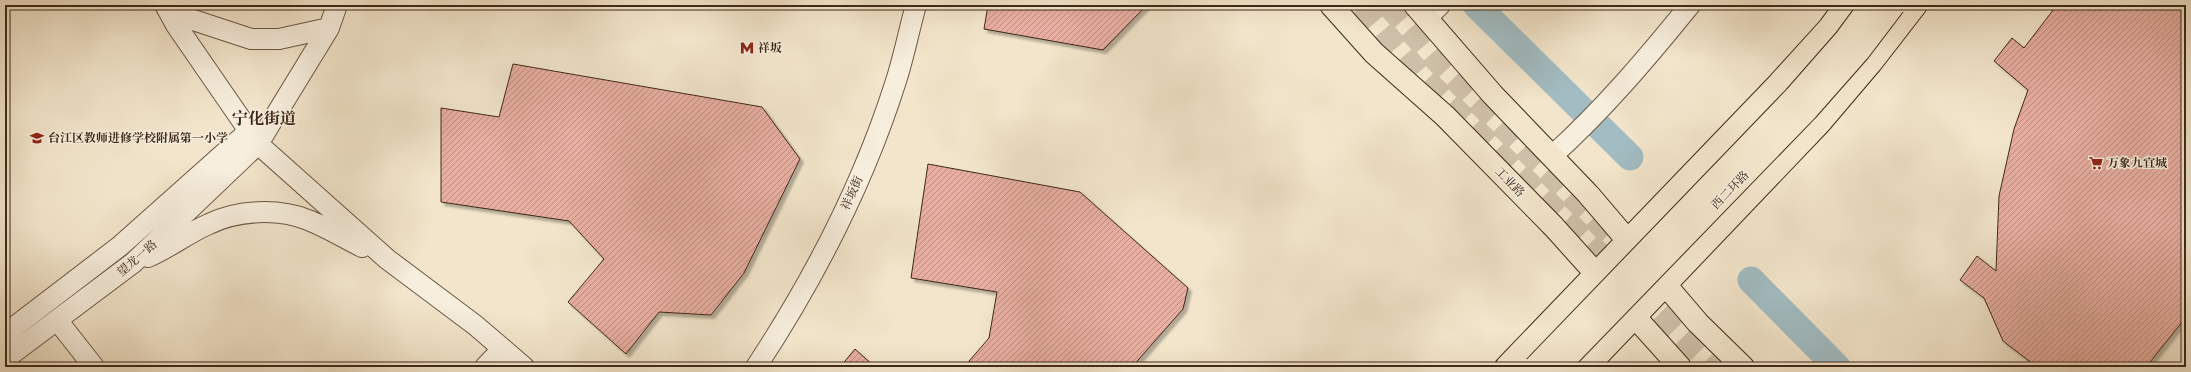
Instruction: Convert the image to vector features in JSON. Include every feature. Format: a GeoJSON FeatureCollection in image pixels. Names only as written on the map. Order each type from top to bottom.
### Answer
{"type":"FeatureCollection","features":[{"type":"Feature","properties":{"kind":"main road","name":"工业路"},"geometry":{"type":"LineString","coordinates":[[1331,5],[1374,53],[1445,116],[1554,227],[1634,318],[1680,367]]}},
{"type":"Feature","properties":{"kind":"main road"},"geometry":{"type":"LineString","coordinates":[[1506,367],[1779,83],[1828,28],[1846,5]]}},
{"type":"Feature","properties":{"kind":"main road","name":"西二环路"},"geometry":{"type":"LineString","coordinates":[[1535,367],[1795,98],[1845,40],[1871,5]]}},
{"type":"Feature","properties":{"kind":"main road","name":"西二环路"},"geometry":{"type":"LineString","coordinates":[[1558,367],[1807,110],[1859,51],[1894,5]]}},
{"type":"Feature","properties":{"kind":"main road"},"geometry":{"type":"LineString","coordinates":[[1587,367],[1820,123],[1871,63],[1916,5]]}},
{"type":"Feature","properties":{"kind":"main road"},"geometry":{"type":"LineString","coordinates":[[1427,9],[1493,95],[1588,194],[1698,323],[1743,367]]}},
{"type":"Feature","properties":{"kind":"street"},"geometry":{"type":"LineString","coordinates":[[253,138],[329,28],[337,5]]}},
{"type":"Feature","properties":{"kind":"street","name":"祥坂街"},"geometry":{"type":"LineString","coordinates":[[756,367],[814,270],[864,165],[896,80],[916,5]]}},
{"type":"Feature","properties":{"kind":"street"},"geometry":{"type":"LineString","coordinates":[[1552,156],[1599,112],[1645,61],[1690,5]]}},
{"type":"Feature","properties":{"kind":"street"},"geometry":{"type":"LineString","coordinates":[[167,9],[251,39],[280,38],[329,28]]}},
{"type":"Feature","properties":{"kind":"street"},"geometry":{"type":"LineString","coordinates":[[167,9],[253,138],[387,259],[502,348],[524,367]]}},
{"type":"Feature","properties":{"kind":"street","name":"望龙一路"},"geometry":{"type":"LineString","coordinates":[[5,359],[133,263],[253,138]]}},
{"type":"Feature","properties":{"kind":"street","name":"望龙一路"},"geometry":{"type":"LineString","coordinates":[[5,334],[120,246],[253,138]]}},
{"type":"Feature","properties":{"kind":"street"},"geometry":{"type":"LineString","coordinates":[[133,263],[165,250],[211,223],[255,213],[274,213],[307,219],[387,259]]}},
{"type":"Feature","properties":{"kind":"street"},"geometry":{"type":"LineString","coordinates":[[57,320],[94,367]]}},
{"type":"Feature","properties":{"kind":"street"},"geometry":{"type":"LineString","coordinates":[[485,367],[502,348]]}},
{"type":"Feature","properties":{"kind":"building"},"geometry":{"type":"Polygon","coordinates":[[[988,5],[1147,5],[1103,50],[984,29],[988,5]]]}},
{"type":"Feature","properties":{"kind":"building","name":"万象九宜城"},"geometry":{"type":"Polygon","coordinates":[[[2057,5],[2186,5],[2186,317],[2146,367],[2037,367],[2003,341],[1984,298],[1960,280],[1977,256],[1996,271],[1999,196],[2014,129],[2028,90],[1994,61],[2012,38],[2024,48],[2057,5]]]}},
{"type":"Feature","properties":{"kind":"building"},"geometry":{"type":"Polygon","coordinates":[[[513,64],[762,107],[800,159],[744,273],[711,315],[659,312],[626,354],[568,302],[604,259],[569,221],[441,202],[441,108],[499,117],[513,64]]]}},
{"type":"Feature","properties":{"kind":"building"},"geometry":{"type":"Polygon","coordinates":[[[928,164],[1080,192],[1188,288],[1183,309],[1132,367],[964,367],[989,338],[997,292],[911,278],[928,164]]]}},
{"type":"Feature","properties":{"kind":"building"},"geometry":{"type":"Polygon","coordinates":[[[855,349],[875,367],[840,367],[855,349]]]}},
{"type":"Feature","properties":{"kind":"waterway"},"geometry":{"type":"LineString","coordinates":[[1476,5],[1630,157]]}},
{"type":"Feature","properties":{"kind":"waterway"},"geometry":{"type":"LineString","coordinates":[[1751,280],[1837,367]]}},
{"type":"Feature","properties":{"kind":"tunnel"},"geometry":{"type":"LineString","coordinates":[[1362,5],[1421,74],[1713,367]]}},
{"type":"Feature","properties":{"kind":"tunnel"},"geometry":{"type":"LineString","coordinates":[[1387,5],[1436,61],[1625,251]]}},
{"type":"Feature","properties":{"kind":"place","name":"祥坂"},"geometry":{"type":"Point","coordinates":[747,48]}},
{"type":"Feature","properties":{"kind":"place","name":"台江区教师进修学校附属第一小学"},"geometry":{"type":"Point","coordinates":[37,138]}},
{"type":"Feature","properties":{"kind":"place","name":"万象九宜城"},"geometry":{"type":"Point","coordinates":[2096,163]}},
{"type":"Feature","properties":{"kind":"district","name":"宁化街道"},"geometry":{"type":"Point","coordinates":[264,119]}}]}
